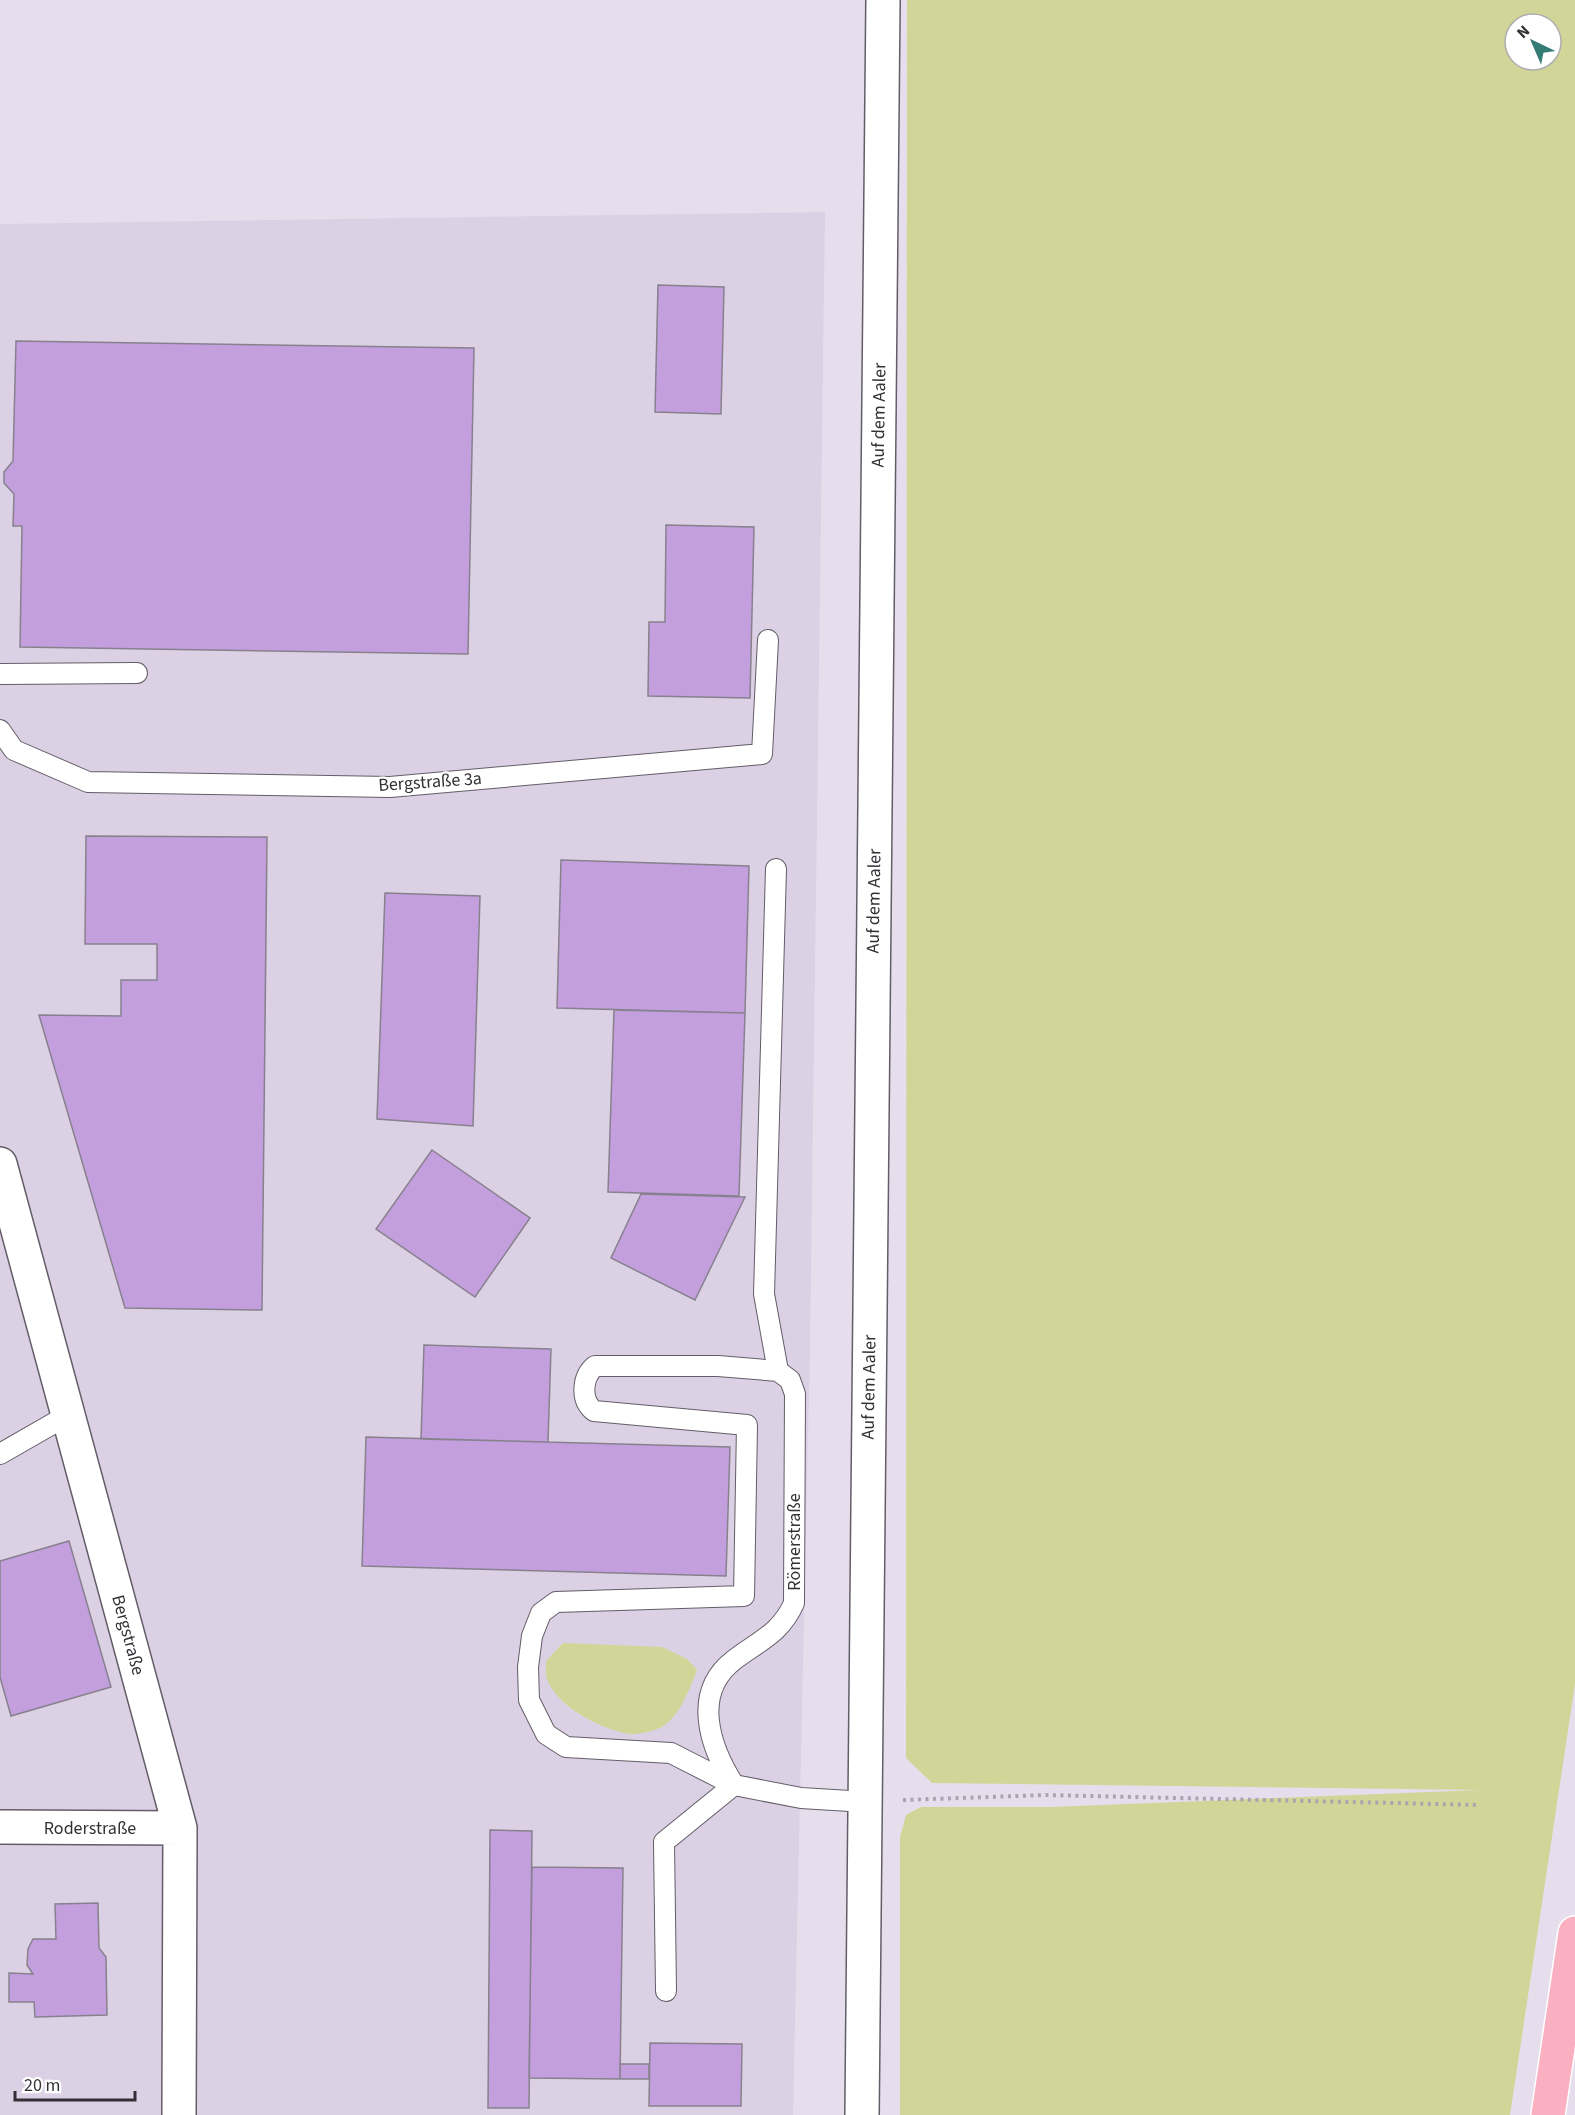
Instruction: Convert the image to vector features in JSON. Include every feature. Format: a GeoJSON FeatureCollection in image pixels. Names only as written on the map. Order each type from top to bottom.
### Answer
{"type":"FeatureCollection","features":[{"type":"Feature","properties":{"kind":"highway"},"geometry":{"type":"LineString","coordinates":[[1548,2115],[1575,1933]]}},
{"type":"Feature","properties":{"kind":"street","name":"Auf dem Aaler"},"geometry":{"type":"LineString","coordinates":[[862,2115],[883,0]]}},
{"type":"Feature","properties":{"kind":"street","name":"Bergstraße"},"geometry":{"type":"LineString","coordinates":[[0,1164],[180,1828],[178,2115]]}},
{"type":"Feature","properties":{"kind":"street","name":"Roderstraße"},"geometry":{"type":"LineString","coordinates":[[0,1827],[180,1828]]}},
{"type":"Feature","properties":{"kind":"lane","name":"Bergstraße 3a"},"geometry":{"type":"LineString","coordinates":[[0,730],[14,750],[88,782],[390,787],[762,754],[768,640]]}},
{"type":"Feature","properties":{"kind":"lane"},"geometry":{"type":"LineString","coordinates":[[0,674],[137,673]]}},
{"type":"Feature","properties":{"kind":"lane"},"geometry":{"type":"LineString","coordinates":[[776,869],[764,1294],[778,1371],[718,1366],[596,1366],[589,1371],[585,1383],[585,1400],[594,1411],[747,1425],[744,1596],[556,1602],[541,1613],[532,1636],[528,1667],[529,1700],[546,1734],[566,1747],[671,1753],[734,1785],[801,1798],[866,1802]]}},
{"type":"Feature","properties":{"kind":"lane","name":"Römerstraße"},"geometry":{"type":"LineString","coordinates":[[734,1785],[719,1761],[710,1731],[707,1705],[716,1680],[734,1660],[774,1633],[787,1618],[794,1603],[795,1394],[789,1380],[778,1371]]}},
{"type":"Feature","properties":{"kind":"lane"},"geometry":{"type":"LineString","coordinates":[[0,1454],[68,1415]]}},
{"type":"Feature","properties":{"kind":"lane"},"geometry":{"type":"LineString","coordinates":[[666,1991],[664,1842],[734,1785]]}},
{"type":"Feature","properties":{"kind":"path"},"geometry":{"type":"LineString","coordinates":[[866,1802],[1047,1795],[1479,1805]]}},
{"type":"Feature","properties":{"kind":"shaded area"},"geometry":{"type":"Polygon","coordinates":[[[825,212],[810,1350],[793,2115],[0,2115],[0,224],[825,212]]]}},
{"type":"Feature","properties":{"kind":"green space"},"geometry":{"type":"Polygon","coordinates":[[[907,0],[1575,0],[1575,1684],[1510,2115],[900,2115],[900,1837],[906,1815],[921,1807],[1051,1807],[1480,1790],[932,1783],[906,1758],[907,0]]]}},
{"type":"Feature","properties":{"kind":"green space"},"geometry":{"type":"Polygon","coordinates":[[[563,1643],[662,1647],[687,1659],[697,1670],[683,1702],[667,1724],[649,1731],[629,1734],[593,1722],[581,1715],[560,1699],[552,1689],[546,1677],[546,1661],[563,1643]]]}},
{"type":"Feature","properties":{"kind":"building"},"geometry":{"type":"Polygon","coordinates":[[[658,285],[724,287],[721,414],[655,412],[658,285]]]}},
{"type":"Feature","properties":{"kind":"building"},"geometry":{"type":"Polygon","coordinates":[[[16,341],[474,348],[468,654],[20,647],[22,526],[13,526],[14,494],[4,483],[4,472],[13,461],[16,341]]]}},
{"type":"Feature","properties":{"kind":"building"},"geometry":{"type":"Polygon","coordinates":[[[666,525],[754,527],[750,698],[648,696],[649,622],[665,622],[666,525]]]}},
{"type":"Feature","properties":{"kind":"building"},"geometry":{"type":"Polygon","coordinates":[[[86,836],[267,837],[262,1310],[125,1308],[39,1015],[121,1016],[121,980],[157,980],[157,944],[85,944],[86,836]]]}},
{"type":"Feature","properties":{"kind":"building"},"geometry":{"type":"Polygon","coordinates":[[[561,860],[749,866],[745,1013],[557,1008],[561,860]]]}},
{"type":"Feature","properties":{"kind":"building"},"geometry":{"type":"Polygon","coordinates":[[[385,893],[480,896],[473,1126],[377,1119],[385,893]]]}},
{"type":"Feature","properties":{"kind":"building"},"geometry":{"type":"Polygon","coordinates":[[[614,1010],[745,1013],[739,1196],[608,1192],[614,1010]]]}},
{"type":"Feature","properties":{"kind":"building"},"geometry":{"type":"Polygon","coordinates":[[[432,1150],[530,1218],[475,1297],[376,1229],[432,1150]]]}},
{"type":"Feature","properties":{"kind":"building"},"geometry":{"type":"Polygon","coordinates":[[[641,1194],[745,1197],[695,1300],[611,1258],[641,1194]]]}},
{"type":"Feature","properties":{"kind":"building"},"geometry":{"type":"Polygon","coordinates":[[[424,1345],[551,1349],[548,1442],[421,1439],[424,1345]]]}},
{"type":"Feature","properties":{"kind":"building"},"geometry":{"type":"Polygon","coordinates":[[[366,1437],[730,1447],[726,1576],[362,1566],[366,1437]]]}},
{"type":"Feature","properties":{"kind":"building"},"geometry":{"type":"Polygon","coordinates":[[[69,1541],[111,1687],[11,1716],[0,1677],[0,1561],[69,1541]]]}},
{"type":"Feature","properties":{"kind":"building"},"geometry":{"type":"Polygon","coordinates":[[[490,1830],[532,1831],[529,2108],[488,2108],[490,1830]]]}},
{"type":"Feature","properties":{"kind":"building"},"geometry":{"type":"Polygon","coordinates":[[[532,1867],[623,1868],[620,2079],[529,2078],[532,1867]]]}},
{"type":"Feature","properties":{"kind":"building"},"geometry":{"type":"Polygon","coordinates":[[[98,1903],[99,1948],[106,1957],[107,2015],[35,2017],[34,2002],[9,2002],[9,1973],[33,1974],[27,1965],[28,1949],[33,1939],[56,1939],[55,1904],[98,1903]]]}},
{"type":"Feature","properties":{"kind":"building"},"geometry":{"type":"Polygon","coordinates":[[[650,2043],[742,2044],[741,2106],[649,2106],[650,2043]]]}},
{"type":"Feature","properties":{"kind":"building"},"geometry":{"type":"Polygon","coordinates":[[[620,2064],[649,2064],[649,2079],[620,2079],[620,2064]]]}}]}
